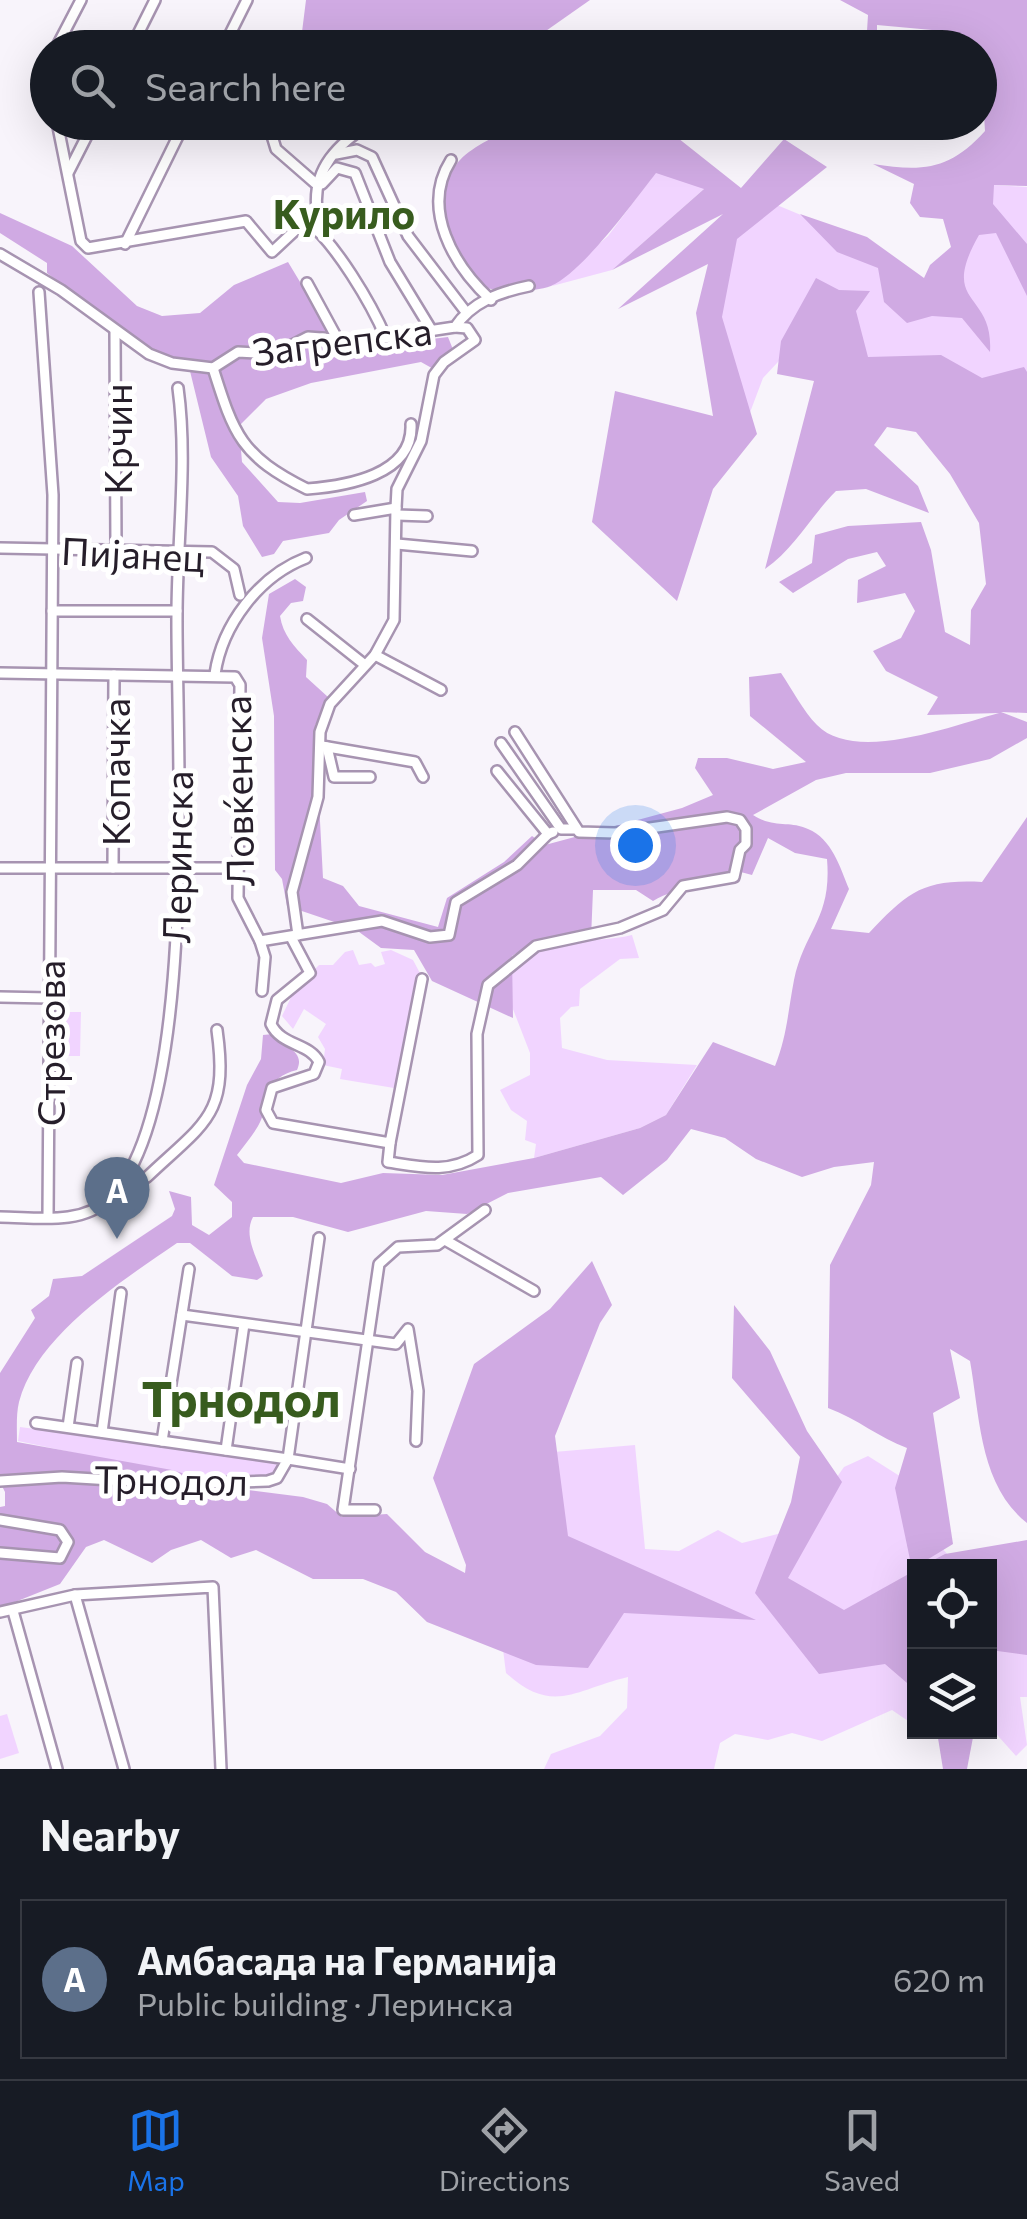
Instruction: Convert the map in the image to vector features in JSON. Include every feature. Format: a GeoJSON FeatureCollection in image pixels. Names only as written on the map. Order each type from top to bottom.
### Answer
{"type":"FeatureCollection","features":[{"type":"Feature","properties":{"kind":"street"},"geometry":{"type":"LineString","coordinates":[[65,30],[80,0]]}},
{"type":"Feature","properties":{"kind":"street"},"geometry":{"type":"LineString","coordinates":[[141,30],[155,0]]}},
{"type":"Feature","properties":{"kind":"street"},"geometry":{"type":"LineString","coordinates":[[232,30],[247,0]]}},
{"type":"Feature","properties":{"kind":"street"},"geometry":{"type":"LineString","coordinates":[[61,140],[82,240],[94,249],[246,221],[272,252],[316,210],[315,183],[352,140]]}},
{"type":"Feature","properties":{"kind":"street"},"geometry":{"type":"LineString","coordinates":[[68,174],[85,140]]}},
{"type":"Feature","properties":{"kind":"street"},"geometry":{"type":"LineString","coordinates":[[125,244],[176,140]]}},
{"type":"Feature","properties":{"kind":"street"},"geometry":{"type":"LineString","coordinates":[[273,140],[276,150],[315,183],[322,184],[336,168],[354,173],[390,262],[432,331]]}},
{"type":"Feature","properties":{"kind":"street"},"geometry":{"type":"LineString","coordinates":[[336,154],[357,150],[372,157],[408,236],[466,312]]}},
{"type":"Feature","properties":{"kind":"street"},"geometry":{"type":"LineString","coordinates":[[451,160],[441,186],[442,224],[468,276],[491,300]]}},
{"type":"Feature","properties":{"kind":"street"},"geometry":{"type":"LineString","coordinates":[[307,222],[328,240],[351,280],[369,298],[386,338]]}},
{"type":"Feature","properties":{"kind":"street","name":"Загрепска"},"geometry":{"type":"LineString","coordinates":[[0,254],[161,361],[212,368],[234,354],[275,354],[308,337],[386,338],[455,327],[466,312],[504,291],[529,286]]}},
{"type":"Feature","properties":{"kind":"street"},"geometry":{"type":"LineString","coordinates":[[307,283],[338,340]]}},
{"type":"Feature","properties":{"kind":"street","name":"Стрезова"},"geometry":{"type":"LineString","coordinates":[[39,292],[52,459],[53,549],[48,1217]]}},
{"type":"Feature","properties":{"kind":"street"},"geometry":{"type":"LineString","coordinates":[[370,777],[334,778],[320,732],[330,704],[375,655],[394,620],[397,490],[421,442],[434,375],[475,340],[467,328],[455,327]]}},
{"type":"Feature","properties":{"kind":"street","name":"Крчин"},"geometry":{"type":"LineString","coordinates":[[115,330],[116,549]]}},
{"type":"Feature","properties":{"kind":"street"},"geometry":{"type":"LineString","coordinates":[[212,368],[227,420],[244,448],[307,488],[375,477],[407,445],[411,424]]}},
{"type":"Feature","properties":{"kind":"street","name":"Леринска"},"geometry":{"type":"LineString","coordinates":[[0,1217],[87,1214],[108,1200],[127,1177],[166,1049],[174,987],[178,388]]}},
{"type":"Feature","properties":{"kind":"street"},"geometry":{"type":"LineString","coordinates":[[354,516],[396,512],[427,516]]}},
{"type":"Feature","properties":{"kind":"street"},"geometry":{"type":"LineString","coordinates":[[397,544],[472,551]]}},
{"type":"Feature","properties":{"kind":"street","name":"Пијанец"},"geometry":{"type":"LineString","coordinates":[[0,548],[220,554],[238,576],[240,595]]}},
{"type":"Feature","properties":{"kind":"street","name":"Ловќенска"},"geometry":{"type":"LineString","coordinates":[[215,674],[218,648],[258,589],[271,574],[306,558]]}},
{"type":"Feature","properties":{"kind":"street"},"geometry":{"type":"LineString","coordinates":[[52,611],[177,612]]}},
{"type":"Feature","properties":{"kind":"street"},"geometry":{"type":"LineString","coordinates":[[307,619],[365,666]]}},
{"type":"Feature","properties":{"kind":"street"},"geometry":{"type":"LineString","coordinates":[[375,655],[441,690]]}},
{"type":"Feature","properties":{"kind":"street","name":"Ловќенска"},"geometry":{"type":"LineString","coordinates":[[0,673],[235,676],[240,685],[240,904],[262,946],[382,920],[430,937],[450,935],[456,902],[516,866],[548,834]]}},
{"type":"Feature","properties":{"kind":"street","name":"Копачка"},"geometry":{"type":"LineString","coordinates":[[113,868],[114,675]]}},
{"type":"Feature","properties":{"kind":"street"},"geometry":{"type":"LineString","coordinates":[[515,732],[574,829]]}},
{"type":"Feature","properties":{"kind":"street"},"geometry":{"type":"LineString","coordinates":[[501,743],[561,829]]}},
{"type":"Feature","properties":{"kind":"street"},"geometry":{"type":"LineString","coordinates":[[324,746],[414,762],[423,777]]}},
{"type":"Feature","properties":{"kind":"street"},"geometry":{"type":"LineString","coordinates":[[324,746],[318,797],[292,892],[295,937],[310,973],[277,1000],[271,1024],[279,1036],[312,1052],[319,1062],[314,1074],[272,1088],[266,1116],[283,1126],[390,1143]]}},
{"type":"Feature","properties":{"kind":"street"},"geometry":{"type":"LineString","coordinates":[[422,980],[388,1162],[429,1168],[465,1164],[478,1155],[477,1034],[488,985],[536,946],[620,928],[663,910],[683,886],[734,877],[747,838],[740,820],[726,816],[594,835],[574,829],[548,834],[497,771]]}},
{"type":"Feature","properties":{"kind":"street"},"geometry":{"type":"LineString","coordinates":[[0,868],[238,868]]}},
{"type":"Feature","properties":{"kind":"street"},"geometry":{"type":"LineString","coordinates":[[262,946],[262,992]]}},
{"type":"Feature","properties":{"kind":"street"},"geometry":{"type":"LineString","coordinates":[[0,997],[49,998]]}},
{"type":"Feature","properties":{"kind":"street"},"geometry":{"type":"LineString","coordinates":[[127,1177],[138,1181],[148,1177],[202,1125],[216,1104],[221,1085],[217,1030]]}},
{"type":"Feature","properties":{"kind":"street"},"geometry":{"type":"LineString","coordinates":[[375,1510],[343,1510],[379,1264],[398,1247],[431,1248],[485,1210]]}},
{"type":"Feature","properties":{"kind":"street"},"geometry":{"type":"LineString","coordinates":[[319,1238],[288,1459],[350,1469]]}},
{"type":"Feature","properties":{"kind":"street"},"geometry":{"type":"LineString","coordinates":[[445,1240],[534,1290]]}},
{"type":"Feature","properties":{"kind":"street"},"geometry":{"type":"LineString","coordinates":[[162,1441],[189,1269]]}},
{"type":"Feature","properties":{"kind":"street"},"geometry":{"type":"LineString","coordinates":[[102,1432],[121,1294]]}},
{"type":"Feature","properties":{"kind":"street"},"geometry":{"type":"LineString","coordinates":[[182,1315],[400,1344],[406,1330],[410,1331],[418,1390],[416,1441]]}},
{"type":"Feature","properties":{"kind":"street"},"geometry":{"type":"LineString","coordinates":[[226,1450],[244,1324]]}},
{"type":"Feature","properties":{"kind":"street","name":"Трнодол"},"geometry":{"type":"LineString","coordinates":[[68,1428],[77,1362]]}},
{"type":"Feature","properties":{"kind":"street","name":"Трнодол"},"geometry":{"type":"LineString","coordinates":[[0,1481],[62,1476],[178,1484],[268,1481],[277,1478],[288,1459],[36,1423]]}},
{"type":"Feature","properties":{"kind":"street"},"geometry":{"type":"LineString","coordinates":[[0,1520],[60,1530],[68,1542],[60,1558],[0,1553]]}},
{"type":"Feature","properties":{"kind":"street"},"geometry":{"type":"LineString","coordinates":[[0,1612],[75,1594],[213,1588],[221,1769]]}},
{"type":"Feature","properties":{"kind":"street"},"geometry":{"type":"LineString","coordinates":[[75,1594],[124,1769]]}},
{"type":"Feature","properties":{"kind":"street"},"geometry":{"type":"LineString","coordinates":[[13,1610],[57,1769]]}},
{"type":"Feature","properties":{"kind":"shaded area"},"geometry":{"type":"Polygon","coordinates":[[[306,0],[590,0],[547,30],[302,30],[306,0]]]}},
{"type":"Feature","properties":{"kind":"shaded area"},"geometry":{"type":"Polygon","coordinates":[[[840,0],[1027,0],[1027,186],[994,185],[993,204],[1027,244],[1027,296],[996,233],[979,235],[964,275],[989,332],[990,352],[962,318],[932,316],[907,323],[884,302],[878,268],[837,252],[800,214],[867,237],[924,278],[930,265],[951,247],[943,219],[920,217],[910,203],[914,184],[873,164],[907,168],[935,165],[960,154],[976,140],[997,140],[997,30],[877,25],[877,30],[867,30],[868,15],[840,0]]]}},
{"type":"Feature","properties":{"kind":"shaded area"},"geometry":{"type":"Polygon","coordinates":[[[680,140],[741,188],[783,140],[827,167],[737,239],[722,317],[757,434],[713,489],[677,601],[592,522],[615,391],[713,416],[696,313],[708,264],[618,309],[723,214],[612,270],[704,189],[656,173],[607,235],[564,278],[535,290],[482,287],[455,244],[444,196],[456,165],[486,141],[680,140]]]}},
{"type":"Feature","properties":{"kind":"shaded area"},"geometry":{"type":"Polygon","coordinates":[[[656,172],[705,188],[612,270],[552,286],[608,236],[656,172]]]}},
{"type":"Feature","properties":{"kind":"shaded area"},"geometry":{"type":"Polygon","coordinates":[[[993,185],[1027,187],[1027,392],[791,348],[763,378],[746,423],[716,310],[738,230],[772,203],[813,220],[876,259],[906,307],[962,243],[993,185]]]}},
{"type":"Feature","properties":{"kind":"shaded area"},"geometry":{"type":"Polygon","coordinates":[[[0,213],[72,246],[137,306],[162,316],[200,313],[234,285],[288,262],[341,350],[448,337],[454,352],[437,371],[421,362],[311,383],[266,399],[239,426],[242,462],[278,502],[300,503],[365,492],[367,501],[339,520],[329,533],[283,541],[274,554],[262,557],[243,526],[238,496],[211,457],[189,367],[138,344],[47,273],[47,263],[0,233],[0,213]]]}},
{"type":"Feature","properties":{"kind":"shaded area"},"geometry":{"type":"Polygon","coordinates":[[[816,278],[839,290],[870,291],[856,311],[868,357],[941,355],[982,378],[1024,367],[1027,372],[1027,713],[1001,712],[1027,722],[1027,738],[990,759],[930,773],[846,773],[816,780],[753,815],[768,822],[801,826],[823,840],[834,854],[849,889],[831,929],[869,933],[918,891],[945,883],[982,882],[1027,817],[1027,1523],[1011,1507],[991,1470],[970,1361],[950,1349],[960,1398],[933,1413],[953,1544],[928,1559],[910,1559],[895,1488],[907,1448],[828,1408],[830,1265],[871,1185],[874,1162],[834,1167],[802,1177],[756,1159],[725,1138],[691,1129],[667,1160],[623,1195],[601,1177],[508,1193],[467,1214],[426,1211],[348,1232],[293,1217],[253,1217],[250,1239],[263,1276],[257,1280],[232,1276],[190,1243],[177,1243],[84,1312],[43,1355],[19,1402],[17,1442],[172,1470],[232,1488],[303,1497],[327,1504],[342,1517],[387,1514],[425,1552],[465,1573],[466,1565],[433,1478],[474,1364],[550,1309],[592,1261],[612,1305],[600,1323],[555,1436],[568,1536],[756,1620],[624,1613],[588,1668],[536,1665],[427,1622],[396,1592],[363,1579],[313,1579],[256,1550],[231,1558],[201,1540],[171,1550],[152,1563],[104,1540],[86,1547],[60,1584],[0,1608],[0,1507],[5,1506],[5,1492],[0,1482],[0,1373],[35,1318],[31,1310],[49,1296],[53,1279],[82,1276],[172,1216],[175,1209],[169,1191],[191,1197],[192,1225],[209,1235],[232,1217],[232,1202],[214,1185],[247,1085],[261,1059],[263,1035],[273,1034],[296,1054],[299,1063],[297,1070],[274,1083],[259,1124],[237,1155],[244,1163],[341,1183],[383,1173],[442,1175],[534,1158],[640,1128],[666,1115],[713,1042],[775,1066],[799,963],[826,896],[827,859],[795,853],[768,838],[752,875],[737,871],[653,901],[636,890],[593,890],[591,939],[533,943],[512,956],[513,1018],[432,981],[414,950],[381,948],[355,929],[287,906],[282,879],[275,870],[274,716],[262,638],[269,594],[295,579],[306,587],[303,601],[291,603],[280,616],[281,623],[307,660],[306,677],[328,697],[315,726],[323,878],[343,886],[359,906],[438,927],[447,898],[504,862],[532,836],[545,845],[682,808],[713,795],[695,768],[698,758],[727,758],[773,769],[806,762],[750,716],[749,677],[781,673],[817,725],[834,736],[855,741],[905,738],[999,713],[927,715],[938,697],[886,671],[873,651],[901,638],[915,611],[905,593],[857,603],[858,580],[886,566],[877,552],[848,559],[793,593],[779,582],[812,563],[815,535],[848,526],[921,522],[931,550],[945,632],[970,645],[971,610],[986,584],[979,523],[950,474],[916,432],[887,427],[874,445],[918,486],[929,513],[866,489],[836,491],[785,552],[765,569],[814,381],[777,374],[781,341],[816,278]]]}},
{"type":"Feature","properties":{"kind":"shaded area"},"geometry":{"type":"Polygon","coordinates":[[[632,935],[639,958],[620,959],[580,989],[579,1006],[571,1007],[560,1018],[562,1048],[607,1060],[697,1065],[666,1115],[640,1128],[534,1158],[536,1144],[525,1140],[527,1121],[511,1110],[500,1090],[530,1075],[530,1053],[511,1004],[512,956],[555,942],[632,935]]]}},
{"type":"Feature","properties":{"kind":"shaded area"},"geometry":{"type":"Polygon","coordinates":[[[353,950],[359,965],[371,963],[375,967],[385,964],[381,952],[391,950],[413,960],[422,977],[400,1089],[340,1079],[342,1069],[323,1065],[325,1049],[318,1037],[326,1024],[304,1009],[293,1029],[282,1016],[295,989],[319,965],[333,965],[345,952],[353,950]]]}},
{"type":"Feature","properties":{"kind":"shaded area"},"geometry":{"type":"Polygon","coordinates":[[[58,1012],[81,1012],[80,1056],[58,1056],[58,1012]]]}},
{"type":"Feature","properties":{"kind":"shaded area"},"geometry":{"type":"Polygon","coordinates":[[[734,1305],[770,1351],[807,1431],[842,1482],[788,1578],[844,1610],[907,1575],[907,1683],[885,1664],[819,1674],[755,1593],[791,1502],[800,1457],[732,1378],[734,1305]]]}},
{"type":"Feature","properties":{"kind":"shaded area"},"geometry":{"type":"Polygon","coordinates":[[[20,1427],[275,1461],[279,1468],[270,1476],[204,1480],[18,1441],[20,1427]]]}},
{"type":"Feature","properties":{"kind":"shaded area"},"geometry":{"type":"Polygon","coordinates":[[[635,1445],[645,1549],[679,1551],[718,1530],[742,1543],[801,1528],[844,1467],[868,1456],[906,1480],[931,1536],[952,1559],[907,1559],[907,1720],[892,1710],[822,1741],[792,1733],[768,1740],[735,1734],[720,1743],[714,1769],[544,1769],[551,1754],[600,1736],[627,1708],[628,1677],[565,1696],[552,1696],[523,1686],[506,1673],[498,1610],[519,1455],[635,1445]]]}},
{"type":"Feature","properties":{"kind":"shaded area"},"geometry":{"type":"Polygon","coordinates":[[[1027,1540],[1027,1655],[997,1651],[997,1559],[935,1559],[1027,1540]]]}},
{"type":"Feature","properties":{"kind":"shaded area"},"geometry":{"type":"Polygon","coordinates":[[[1027,1562],[1027,1697],[1020,1697],[1027,1745],[1016,1756],[997,1735],[997,1564],[1027,1562]]]}},
{"type":"Feature","properties":{"kind":"shaded area"},"geometry":{"type":"Polygon","coordinates":[[[7,1714],[19,1753],[0,1759],[0,1716],[7,1714]]]}},
{"type":"Feature","properties":{"kind":"shaded area"},"geometry":{"type":"Polygon","coordinates":[[[938,1739],[973,1739],[967,1769],[943,1769],[938,1739]]]}},
{"type":"Feature","properties":{"kind":"place","name":"Амбасада на Германија"},"geometry":{"type":"Point","coordinates":[117,1239]}},
{"type":"Feature","properties":{"kind":"district","name":"Курило"},"geometry":{"type":"Point","coordinates":[344,212]}},
{"type":"Feature","properties":{"kind":"district","name":"Трнодол"},"geometry":{"type":"Point","coordinates":[241,1397]}}]}
